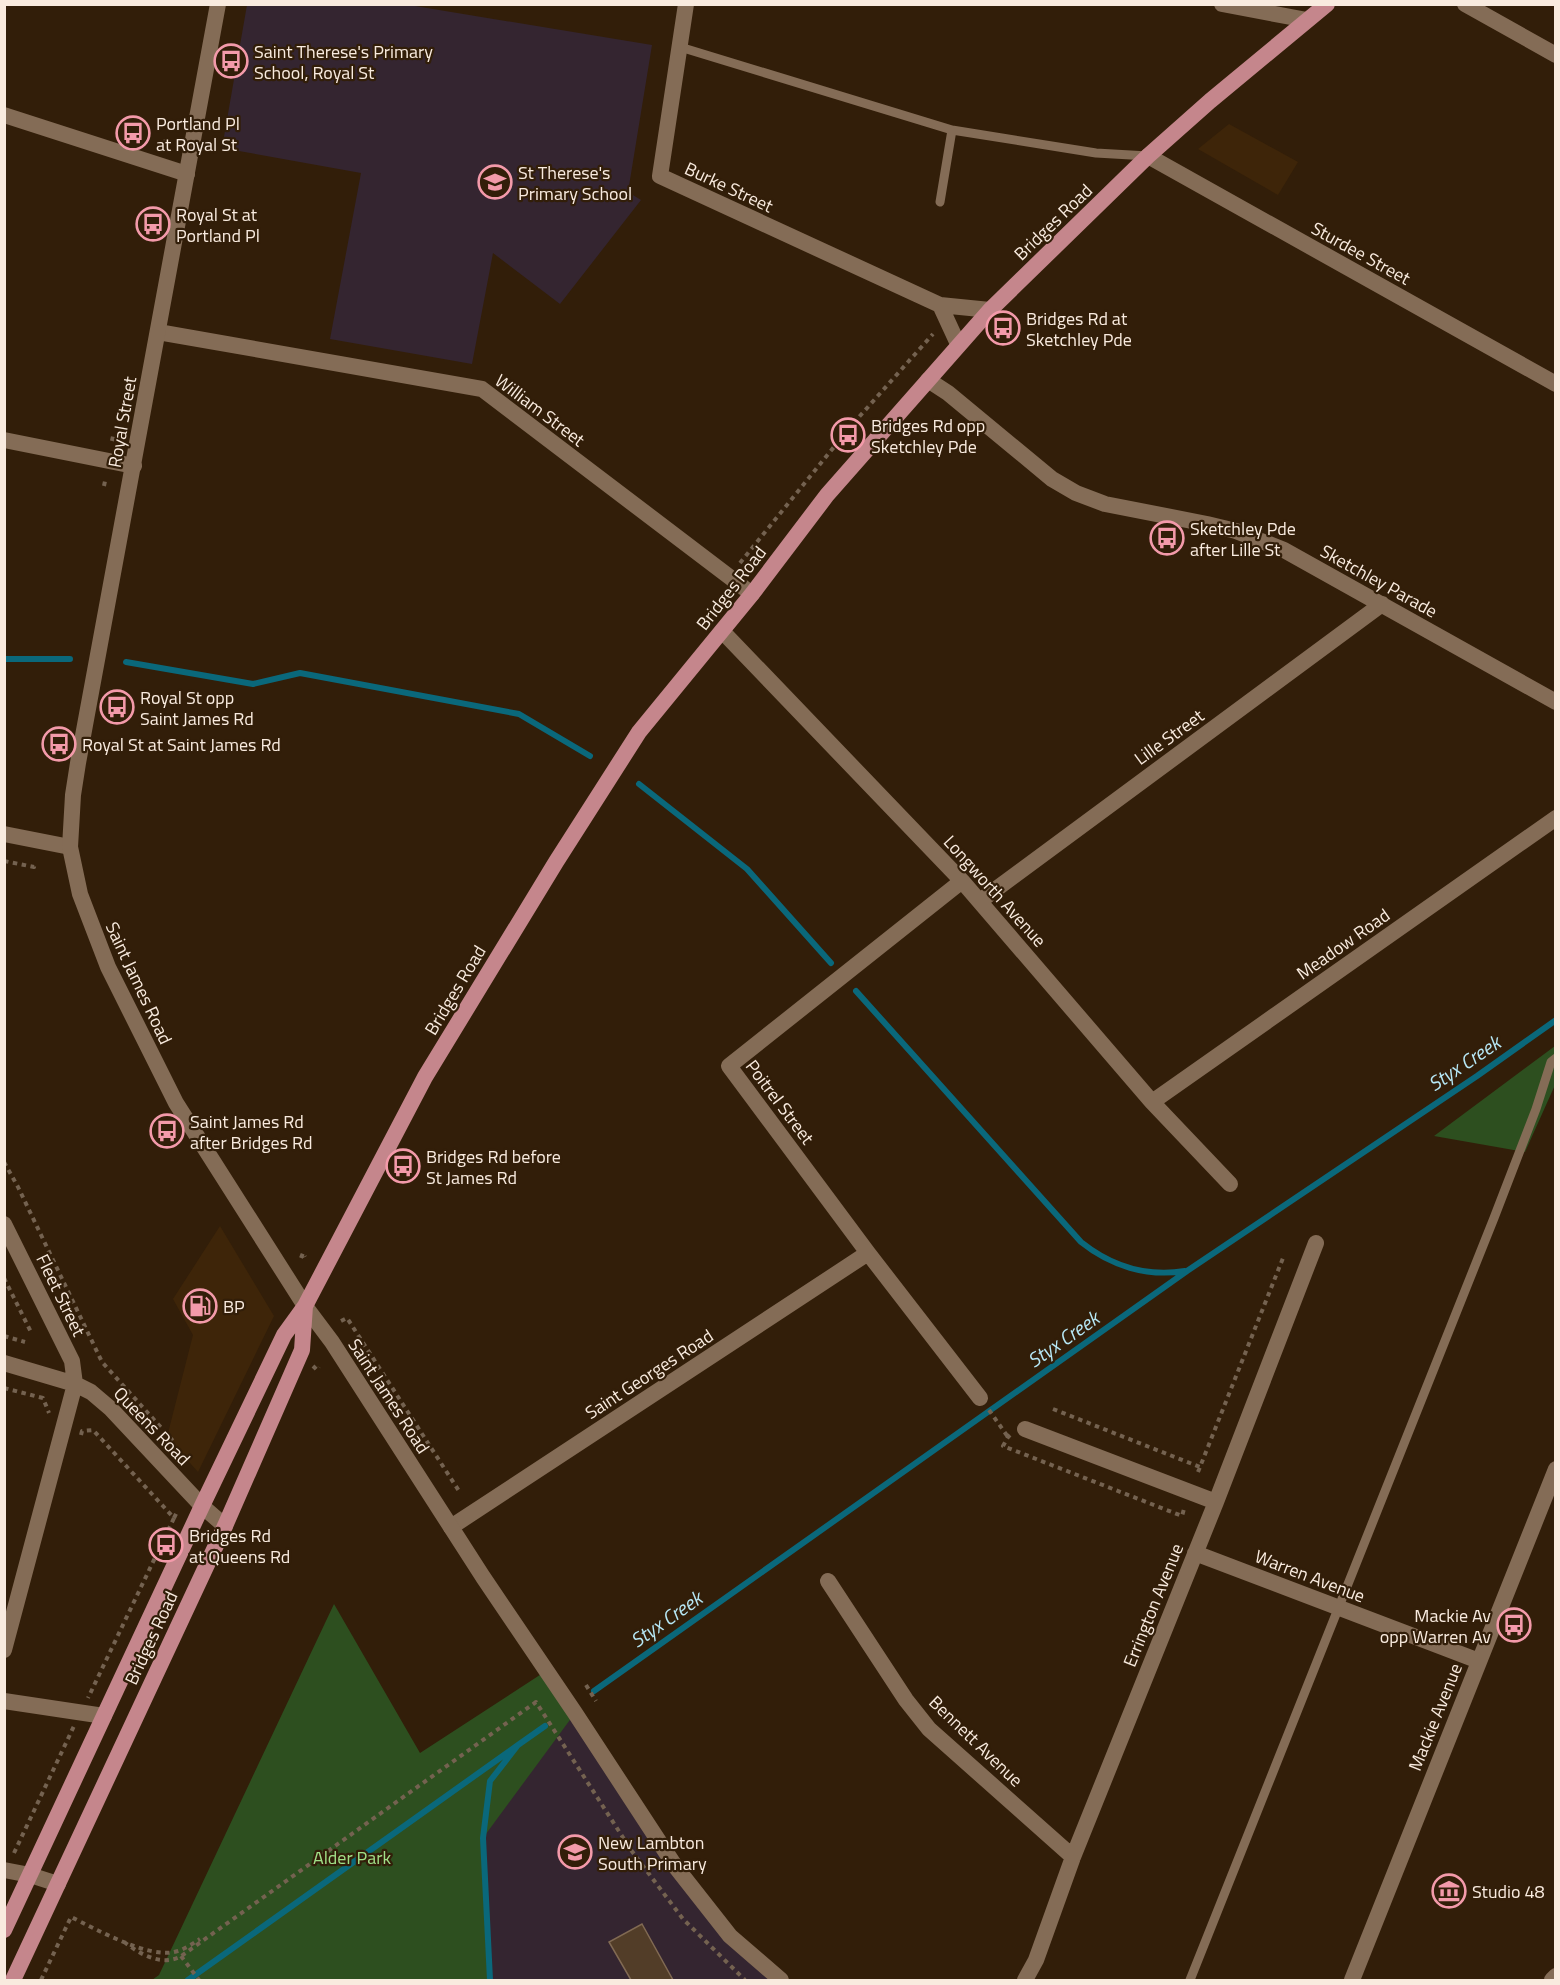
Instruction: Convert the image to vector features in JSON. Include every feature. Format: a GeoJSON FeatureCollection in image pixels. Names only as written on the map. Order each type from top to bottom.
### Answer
{"type":"FeatureCollection","features":[{"type":"Feature","properties":{"kind":"main road","name":"Bridges Road"},"geometry":{"type":"LineString","coordinates":[[4,1930],[284,1335],[305,1306],[426,1077],[556,862],[639,732],[752,594],[827,495],[990,310],[1148,156],[1327,4]]}},
{"type":"Feature","properties":{"kind":"main road","name":"Bridges Road"},"geometry":{"type":"LineString","coordinates":[[14,1980],[225,1526],[302,1350],[305,1306]]}},
{"type":"Feature","properties":{"kind":"street","name":"Royal Street"},"geometry":{"type":"LineString","coordinates":[[70,847],[73,795],[78,763],[218,4]]}},
{"type":"Feature","properties":{"kind":"street","name":"Burke Street"},"geometry":{"type":"LineString","coordinates":[[686,4],[660,176],[940,305],[990,310]]}},
{"type":"Feature","properties":{"kind":"street"},"geometry":{"type":"LineString","coordinates":[[1222,4],[1307,20]]}},
{"type":"Feature","properties":{"kind":"street"},"geometry":{"type":"LineString","coordinates":[[1465,4],[1556,55]]}},
{"type":"Feature","properties":{"kind":"street"},"geometry":{"type":"LineString","coordinates":[[4,115],[187,174]]}},
{"type":"Feature","properties":{"kind":"street","name":"Sturdee Street"},"geometry":{"type":"LineString","coordinates":[[1148,156],[1556,384]]}},
{"type":"Feature","properties":{"kind":"street"},"geometry":{"type":"LineString","coordinates":[[940,305],[958,344]]}},
{"type":"Feature","properties":{"kind":"street","name":"William Street"},"geometry":{"type":"LineString","coordinates":[[158,332],[482,389],[752,594]]}},
{"type":"Feature","properties":{"kind":"street","name":"Sketchley Parade"},"geometry":{"type":"LineString","coordinates":[[928,380],[948,393],[1052,479],[1076,493],[1105,504],[1207,524],[1260,539],[1284,550],[1556,702]]}},
{"type":"Feature","properties":{"kind":"street"},"geometry":{"type":"LineString","coordinates":[[4,440],[134,466]]}},
{"type":"Feature","properties":{"kind":"street","name":"Lille Street"},"geometry":{"type":"LineString","coordinates":[[980,902],[1382,604]]}},
{"type":"Feature","properties":{"kind":"street","name":"Longworth Avenue"},"geometry":{"type":"LineString","coordinates":[[722,631],[963,881],[1152,1102],[1230,1184]]}},
{"type":"Feature","properties":{"kind":"street","name":"Meadow Road"},"geometry":{"type":"LineString","coordinates":[[1152,1102],[1556,818]]}},
{"type":"Feature","properties":{"kind":"street"},"geometry":{"type":"LineString","coordinates":[[4,834],[70,847]]}},
{"type":"Feature","properties":{"kind":"street","name":"Saint James Road"},"geometry":{"type":"LineString","coordinates":[[70,847],[80,894],[90,925],[160,1074],[190,1128],[675,1866],[730,1936],[781,1980]]}},
{"type":"Feature","properties":{"kind":"street","name":"Poitrel Street"},"geometry":{"type":"LineString","coordinates":[[963,881],[729,1066],[868,1253],[980,1398]]}},
{"type":"Feature","properties":{"kind":"street","name":"Fleet Street"},"geometry":{"type":"LineString","coordinates":[[4,1224],[72,1361],[75,1384]]}},
{"type":"Feature","properties":{"kind":"street","name":"Errington Avenue"},"geometry":{"type":"LineString","coordinates":[[1025,1980],[1036,1960],[1073,1857],[1216,1502],[1316,1243]]}},
{"type":"Feature","properties":{"kind":"street","name":"Saint Georges Road"},"geometry":{"type":"LineString","coordinates":[[451,1527],[868,1253]]}},
{"type":"Feature","properties":{"kind":"street","name":"Queens Road"},"geometry":{"type":"LineString","coordinates":[[4,1363],[75,1384],[91,1392],[111,1408],[202,1506],[225,1526]]}},
{"type":"Feature","properties":{"kind":"street"},"geometry":{"type":"LineString","coordinates":[[4,1650],[75,1384]]}},
{"type":"Feature","properties":{"kind":"street"},"geometry":{"type":"LineString","coordinates":[[1025,1429],[1216,1502]]}},
{"type":"Feature","properties":{"kind":"street","name":"Mackie Avenue"},"geometry":{"type":"LineString","coordinates":[[1352,1980],[1556,1469]]}},
{"type":"Feature","properties":{"kind":"street","name":"Warren Avenue"},"geometry":{"type":"LineString","coordinates":[[1195,1553],[1479,1661]]}},
{"type":"Feature","properties":{"kind":"street","name":"Bennett Avenue"},"geometry":{"type":"LineString","coordinates":[[828,1581],[906,1701],[929,1729],[1073,1857]]}},
{"type":"Feature","properties":{"kind":"street"},"geometry":{"type":"LineString","coordinates":[[4,1701],[104,1716]]}},
{"type":"Feature","properties":{"kind":"street"},"geometry":{"type":"LineString","coordinates":[[4,1870],[58,1884]]}},
{"type":"Feature","properties":{"kind":"street"},"geometry":{"type":"LineString","coordinates":[[1552,1980],[1556,1976]]}},
{"type":"Feature","properties":{"kind":"lane"},"geometry":{"type":"LineString","coordinates":[[680,47],[952,130],[1096,153],[1148,156]]}},
{"type":"Feature","properties":{"kind":"lane"},"geometry":{"type":"LineString","coordinates":[[940,202],[952,130]]}},
{"type":"Feature","properties":{"kind":"lane"},"geometry":{"type":"LineString","coordinates":[[1190,1980],[1494,1218],[1536,1109],[1551,1062],[1556,1058]]}},
{"type":"Feature","properties":{"kind":"path"},"geometry":{"type":"LineString","coordinates":[[165,144],[166,138]]}},
{"type":"Feature","properties":{"kind":"path"},"geometry":{"type":"LineString","coordinates":[[740,563],[851,426],[933,334]]}},
{"type":"Feature","properties":{"kind":"path"},"geometry":{"type":"LineString","coordinates":[[4,861],[34,867],[35,862]]}},
{"type":"Feature","properties":{"kind":"path"},"geometry":{"type":"LineString","coordinates":[[4,1162],[102,1362],[174,1442]]}},
{"type":"Feature","properties":{"kind":"path"},"geometry":{"type":"LineString","coordinates":[[1198,1472],[1283,1258]]}},
{"type":"Feature","properties":{"kind":"path"},"geometry":{"type":"LineString","coordinates":[[4,1278],[31,1332]]}},
{"type":"Feature","properties":{"kind":"path"},"geometry":{"type":"LineString","coordinates":[[341,1321],[346,1318],[459,1491]]}},
{"type":"Feature","properties":{"kind":"path"},"geometry":{"type":"LineString","coordinates":[[4,1336],[25,1342]]}},
{"type":"Feature","properties":{"kind":"path"},"geometry":{"type":"LineString","coordinates":[[4,1388],[43,1398],[49,1412],[46,1424]]}},
{"type":"Feature","properties":{"kind":"path"},"geometry":{"type":"LineString","coordinates":[[980,1398],[1008,1437],[1003,1446],[1182,1516],[1184,1509]]}},
{"type":"Feature","properties":{"kind":"path"},"geometry":{"type":"LineString","coordinates":[[1053,1410],[1200,1467]]}},
{"type":"Feature","properties":{"kind":"path"},"geometry":{"type":"LineString","coordinates":[[82,1431],[93,1430],[174,1518]]}},
{"type":"Feature","properties":{"kind":"path"},"geometry":{"type":"LineString","coordinates":[[87,1702],[177,1512]]}},
{"type":"Feature","properties":{"kind":"path"},"geometry":{"type":"LineString","coordinates":[[586,1685],[596,1701]]}},
{"type":"Feature","properties":{"kind":"path"},"geometry":{"type":"LineString","coordinates":[[124,1942],[139,1953],[161,1960],[172,1960],[181,1956],[536,1702],[644,1868],[683,1919],[746,1980]]}},
{"type":"Feature","properties":{"kind":"path"},"geometry":{"type":"LineString","coordinates":[[14,1853],[75,1726]]}},
{"type":"Feature","properties":{"kind":"path"},"geometry":{"type":"LineString","coordinates":[[41,1980],[71,1917],[124,1942],[159,1952],[183,1949],[214,1931]]}},
{"type":"Feature","properties":{"kind":"path"},"geometry":{"type":"LineString","coordinates":[[181,1956],[199,1980]]}},
{"type":"Feature","properties":{"kind":"shaded area","name":"St Therese's Primary School"},"geometry":{"type":"Polygon","coordinates":[[[247,5],[409,5],[652,45],[628,192],[641,200],[560,304],[493,253],[472,364],[330,339],[361,173],[222,148],[247,5]]]}},
{"type":"Feature","properties":{"kind":"shaded area"},"geometry":{"type":"Polygon","coordinates":[[[1229,124],[1298,162],[1278,195],[1198,149],[1229,124]]]}},
{"type":"Feature","properties":{"kind":"shaded area"},"geometry":{"type":"Polygon","coordinates":[[[220,1226],[274,1316],[198,1472],[167,1437],[193,1335],[173,1299],[220,1226]]]}},
{"type":"Feature","properties":{"kind":"shaded area","name":"New Lambton South Primary"},"geometry":{"type":"Polygon","coordinates":[[[575,1713],[675,1866],[781,1980],[490,1980],[483,1838],[490,1781],[575,1713]]]}},
{"type":"Feature","properties":{"kind":"green space"},"geometry":{"type":"Polygon","coordinates":[[[1555,1046],[1555,1085],[1525,1152],[1434,1136],[1555,1046]]]}},
{"type":"Feature","properties":{"kind":"green space","name":"Alder Park"},"geometry":{"type":"Polygon","coordinates":[[[334,1604],[420,1753],[546,1671],[575,1713],[483,1838],[490,1980],[152,1980],[159,1975],[334,1604]]]}},
{"type":"Feature","properties":{"kind":"building"},"geometry":{"type":"Polygon","coordinates":[[[642,1924],[673,1980],[631,1980],[609,1942],[642,1924]]]}},
{"type":"Feature","properties":{"kind":"waterway"},"geometry":{"type":"LineString","coordinates":[[4,659],[70,659]]}},
{"type":"Feature","properties":{"kind":"waterway"},"geometry":{"type":"LineString","coordinates":[[126,662],[253,684],[300,673],[519,714],[590,756]]}},
{"type":"Feature","properties":{"kind":"waterway"},"geometry":{"type":"LineString","coordinates":[[639,784],[747,869],[831,963]]}},
{"type":"Feature","properties":{"kind":"waterway"},"geometry":{"type":"LineString","coordinates":[[856,991],[1081,1242],[1105,1258],[1130,1268],[1157,1272],[1185,1271]]}},
{"type":"Feature","properties":{"kind":"waterway","name":"Styx Creek"},"geometry":{"type":"LineString","coordinates":[[594,1691],[1187,1271],[1477,1076],[1556,1020]]}},
{"type":"Feature","properties":{"kind":"waterway","name":"Styx Creek"},"geometry":{"type":"LineString","coordinates":[[490,1980],[483,1838],[490,1781],[518,1745],[545,1726]]}},
{"type":"Feature","properties":{"kind":"waterway"},"geometry":{"type":"LineString","coordinates":[[188,1980],[518,1745]]}},
{"type":"Feature","properties":{"kind":"place","name":"Saint Therese's Primary School, Royal St"},"geometry":{"type":"Point","coordinates":[231,61]}},
{"type":"Feature","properties":{"kind":"place","name":"Portland Pl at Royal St"},"geometry":{"type":"Point","coordinates":[133,133]}},
{"type":"Feature","properties":{"kind":"place","name":"St Therese's Primary School"},"geometry":{"type":"Point","coordinates":[495,182]}},
{"type":"Feature","properties":{"kind":"place","name":"Royal St at Portland Pl"},"geometry":{"type":"Point","coordinates":[153,224]}},
{"type":"Feature","properties":{"kind":"place","name":"Bridges Rd at Sketchley Pde"},"geometry":{"type":"Point","coordinates":[1003,328]}},
{"type":"Feature","properties":{"kind":"place","name":"Bridges Rd opp Sketchley Pde"},"geometry":{"type":"Point","coordinates":[848,435]}},
{"type":"Feature","properties":{"kind":"place","name":"Sketchley Pde after Lille St"},"geometry":{"type":"Point","coordinates":[1167,538]}},
{"type":"Feature","properties":{"kind":"place","name":"Royal St opp Saint James Rd"},"geometry":{"type":"Point","coordinates":[117,707]}},
{"type":"Feature","properties":{"kind":"place","name":"Royal St at Saint James Rd"},"geometry":{"type":"Point","coordinates":[59,744]}},
{"type":"Feature","properties":{"kind":"place","name":"Saint James Rd after Bridges Rd"},"geometry":{"type":"Point","coordinates":[167,1131]}},
{"type":"Feature","properties":{"kind":"place","name":"Bridges Rd before St James Rd"},"geometry":{"type":"Point","coordinates":[403,1166]}},
{"type":"Feature","properties":{"kind":"place","name":"BP"},"geometry":{"type":"Point","coordinates":[200,1306]}},
{"type":"Feature","properties":{"kind":"place","name":"Bridges Rd at Queens Rd"},"geometry":{"type":"Point","coordinates":[166,1545]}},
{"type":"Feature","properties":{"kind":"place","name":"Mackie Av opp Warren Av"},"geometry":{"type":"Point","coordinates":[1514,1625]}},
{"type":"Feature","properties":{"kind":"place","name":"New Lambton South Primary"},"geometry":{"type":"Point","coordinates":[575,1852]}},
{"type":"Feature","properties":{"kind":"place","name":"Studio 48"},"geometry":{"type":"Point","coordinates":[1449,1891]}}]}
